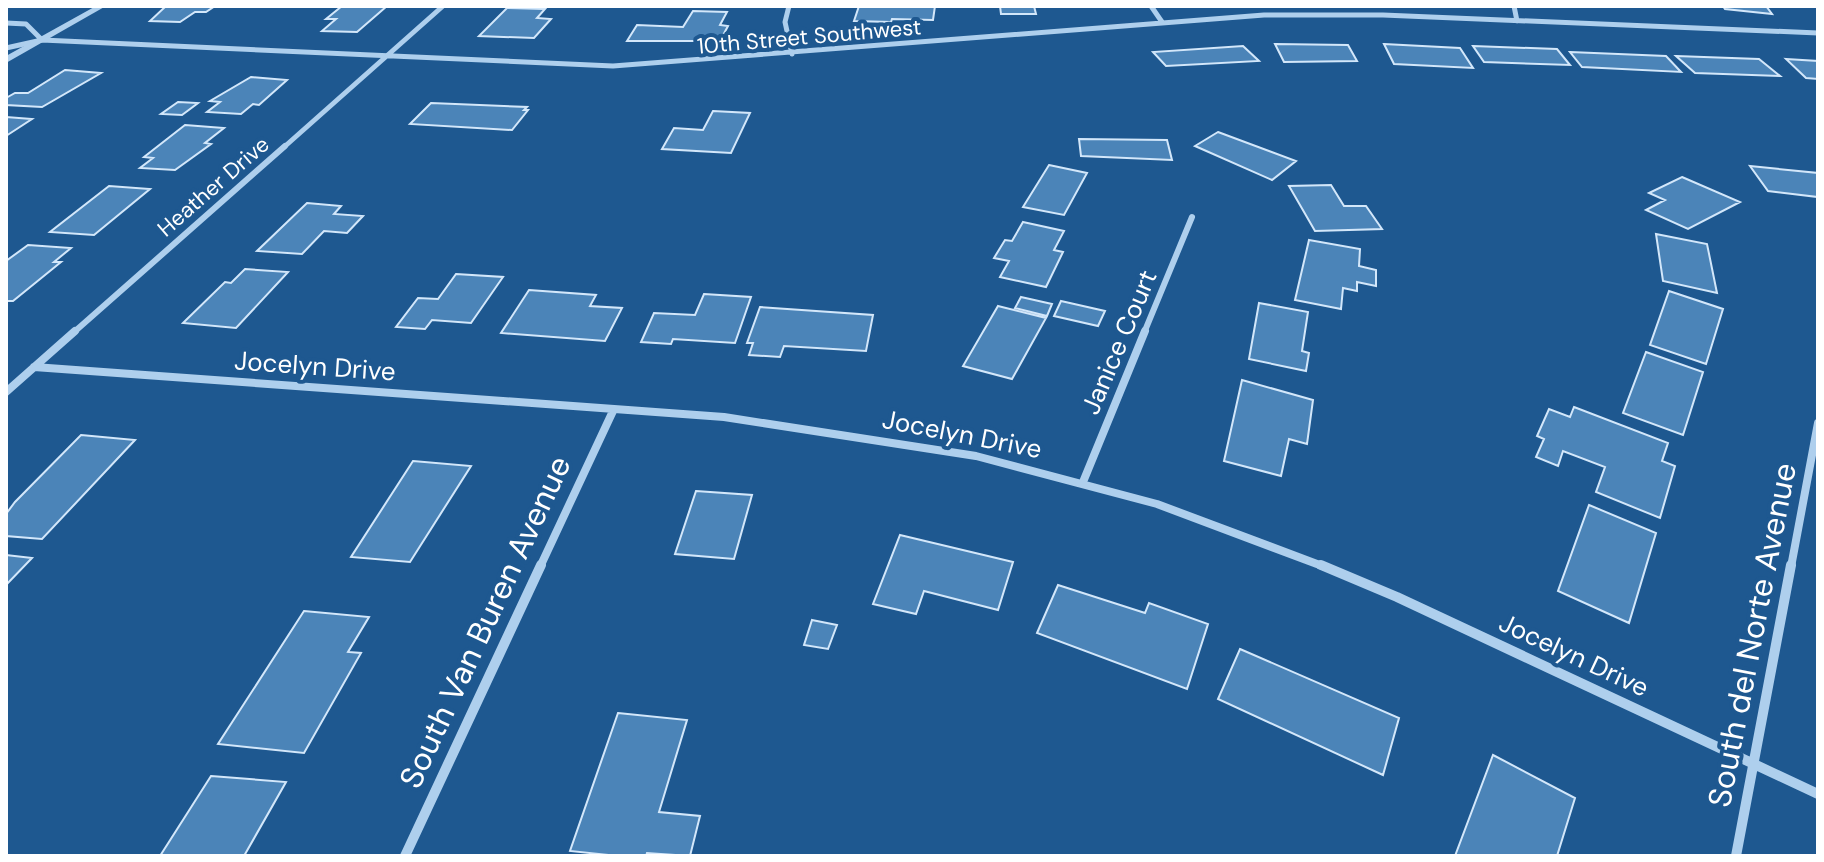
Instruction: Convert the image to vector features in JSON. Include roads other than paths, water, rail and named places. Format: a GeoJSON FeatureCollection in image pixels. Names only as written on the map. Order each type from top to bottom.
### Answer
{"type":"FeatureCollection","features":[{"type":"Feature","properties":{"kind":"street"},"geometry":{"type":"LineString","coordinates":[[6,60],[102,6]]}},
{"type":"Feature","properties":{"kind":"street","name":"Heather Drive"},"geometry":{"type":"LineString","coordinates":[[6,392],[443,6]]}},
{"type":"Feature","properties":{"kind":"street"},"geometry":{"type":"LineString","coordinates":[[789,6],[785,22],[792,54]]}},
{"type":"Feature","properties":{"kind":"street"},"geometry":{"type":"LineString","coordinates":[[1151,6],[1162,22]]}},
{"type":"Feature","properties":{"kind":"street"},"geometry":{"type":"LineString","coordinates":[[1514,6],[1517,21]]}},
{"type":"Feature","properties":{"kind":"street","name":"10th Street Southwest"},"geometry":{"type":"LineString","coordinates":[[6,48],[42,40],[613,66],[1162,22],[1324,14],[1818,33]]}},
{"type":"Feature","properties":{"kind":"street","name":"10th Street Southwest"},"geometry":{"type":"LineString","coordinates":[[6,23],[26,24],[42,40]]}},
{"type":"Feature","properties":{"kind":"street","name":"Janice Court"},"geometry":{"type":"LineString","coordinates":[[1083,482],[1192,217]]}},
{"type":"Feature","properties":{"kind":"street","name":"Jocelyn Drive"},"geometry":{"type":"LineString","coordinates":[[34,367],[724,417],[976,456],[1157,504],[1324,566],[1818,794]]}},
{"type":"Feature","properties":{"kind":"street","name":"South Van Buren Avenue"},"geometry":{"type":"LineString","coordinates":[[405,856],[613,411]]}},
{"type":"Feature","properties":{"kind":"street","name":"South del Norte Avenue"},"geometry":{"type":"LineString","coordinates":[[1736,856],[1818,423]]}}]}
